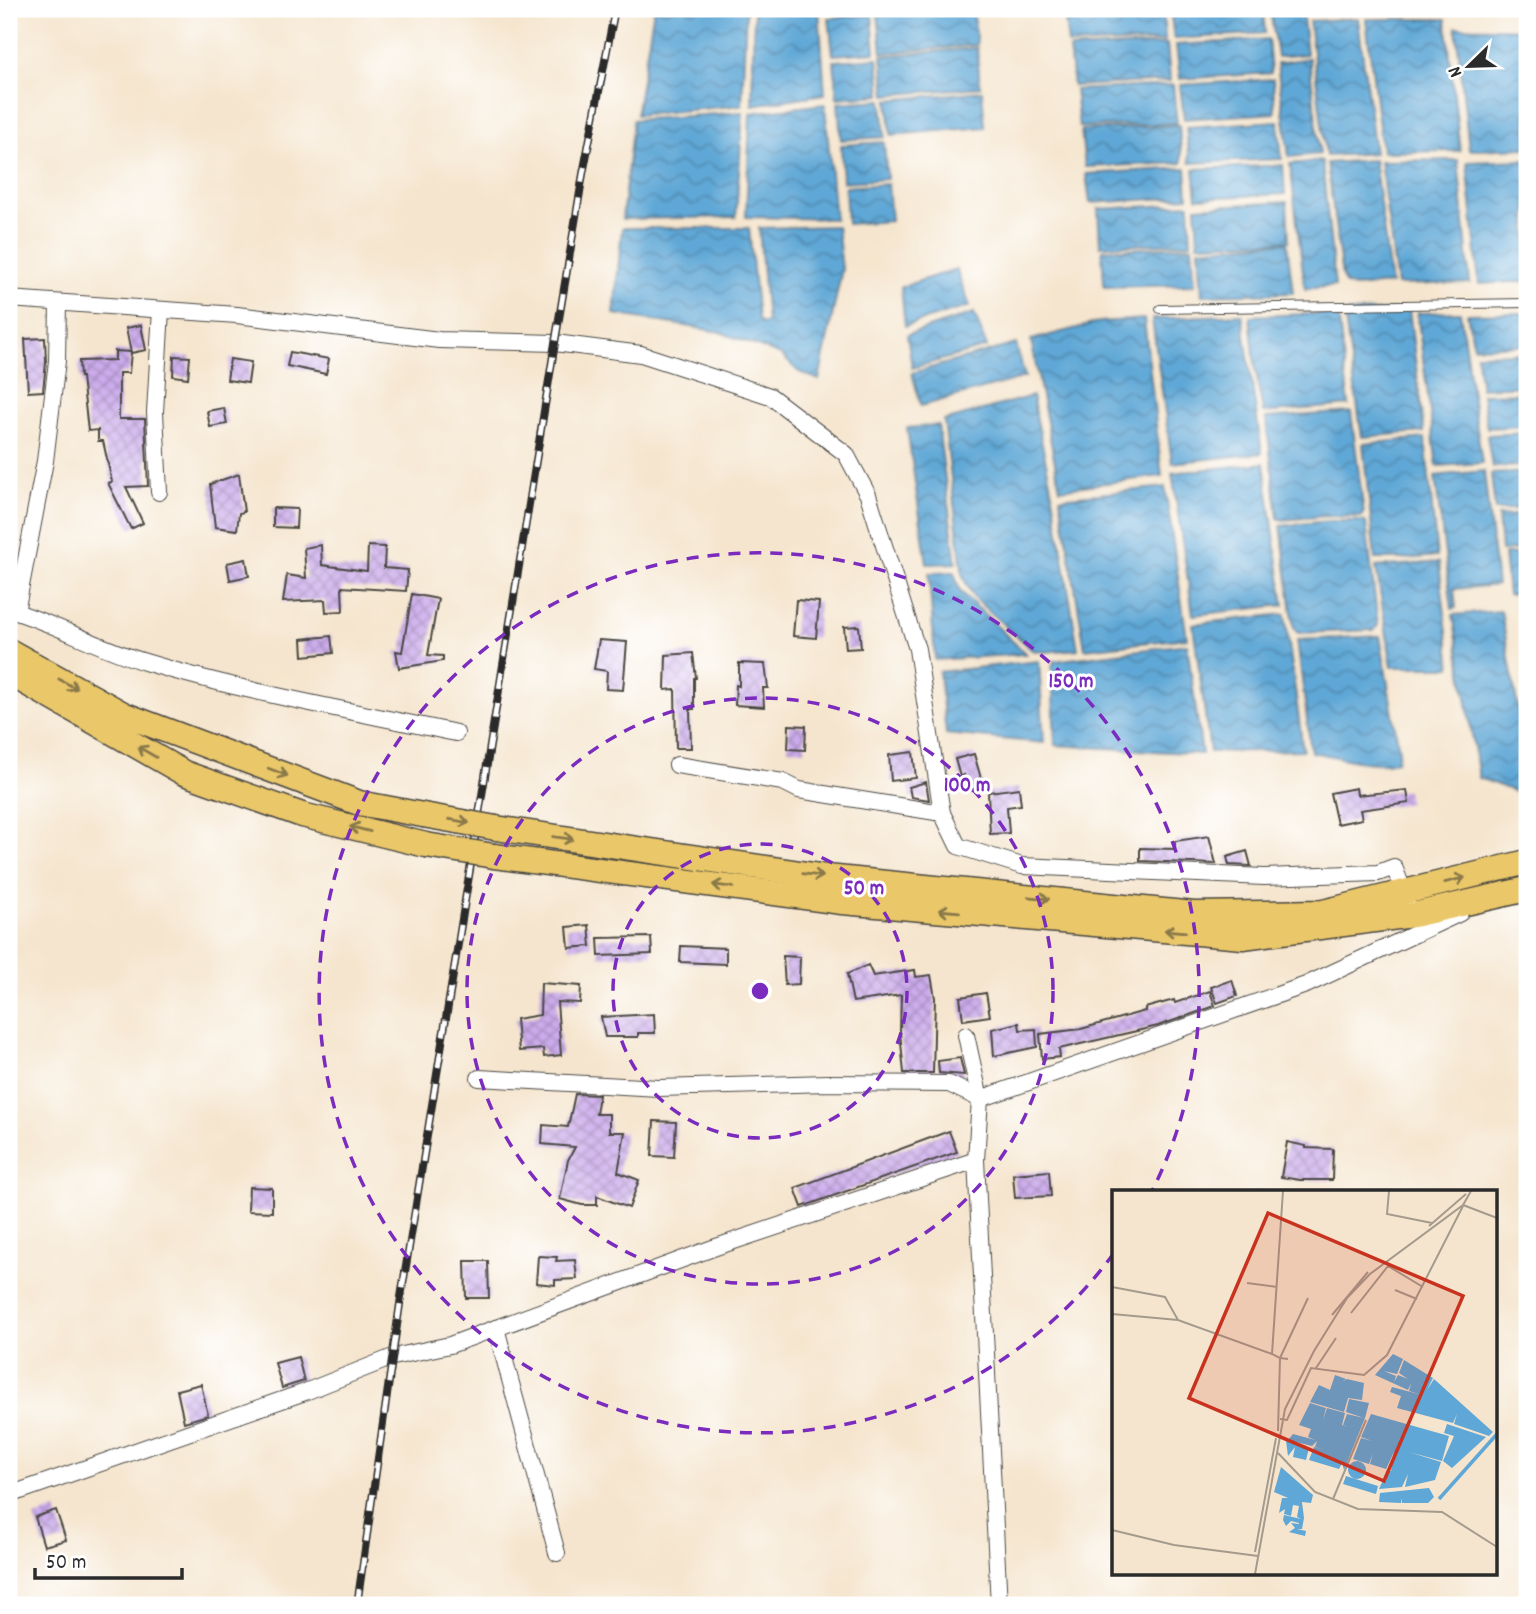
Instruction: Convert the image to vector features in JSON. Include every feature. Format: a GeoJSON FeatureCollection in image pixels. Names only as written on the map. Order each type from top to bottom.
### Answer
{"type":"FeatureCollection","features":[{"type":"Feature","properties":{"kind":"main road"},"geometry":{"type":"LineString","coordinates":[[9,651],[125,715],[359,803],[496,828],[827,877],[1194,914],[1323,912],[1497,895],[1527,889]]}},
{"type":"Feature","properties":{"kind":"main road"},"geometry":{"type":"LineString","coordinates":[[9,673],[184,773],[302,815],[426,845],[494,856],[842,902],[1243,937],[1409,904],[1527,862]]}},
{"type":"Feature","properties":{"kind":"street"},"geometry":{"type":"LineString","coordinates":[[9,299],[237,316],[439,340],[555,343],[641,354],[770,396],[846,454],[869,495],[917,649],[942,813],[958,846],[1022,866],[1264,877],[1378,873],[1394,867],[1409,904]]}},
{"type":"Feature","properties":{"kind":"street"},"geometry":{"type":"LineString","coordinates":[[58,303],[57,360],[45,461],[16,612],[48,622],[142,662],[269,695],[456,733]]}},
{"type":"Feature","properties":{"kind":"street"},"geometry":{"type":"LineString","coordinates":[[159,492],[155,412],[161,310]]}},
{"type":"Feature","properties":{"kind":"street"},"geometry":{"type":"LineString","coordinates":[[677,765],[783,782],[799,790],[942,813]]}},
{"type":"Feature","properties":{"kind":"street"},"geometry":{"type":"LineString","coordinates":[[479,1078],[659,1088],[827,1083],[949,1084],[980,1099],[1306,985],[1497,895]]}},
{"type":"Feature","properties":{"kind":"street"},"geometry":{"type":"LineString","coordinates":[[967,1035],[980,1099],[976,1160],[999,1605]]}},
{"type":"Feature","properties":{"kind":"street"},"geometry":{"type":"LineString","coordinates":[[9,1495],[305,1392],[393,1357],[450,1345],[713,1248],[976,1160]]}},
{"type":"Feature","properties":{"kind":"street"},"geometry":{"type":"LineString","coordinates":[[496,1328],[557,1553]]}},
{"type":"Feature","properties":{"kind":"lane"},"geometry":{"type":"LineString","coordinates":[[1160,309],[1527,303]]}},
{"type":"Feature","properties":{"kind":"water"},"geometry":{"type":"Polygon","coordinates":[[[654,9],[746,9],[742,105],[636,115],[654,9]]]}},
{"type":"Feature","properties":{"kind":"water"},"geometry":{"type":"Polygon","coordinates":[[[754,9],[819,9],[825,94],[752,105],[754,9]]]}},
{"type":"Feature","properties":{"kind":"water"},"geometry":{"type":"Polygon","coordinates":[[[973,9],[977,45],[882,53],[878,15],[973,9]]]}},
{"type":"Feature","properties":{"kind":"water"},"geometry":{"type":"Polygon","coordinates":[[[1064,9],[1163,9],[1165,41],[1068,45],[1064,9]]]}},
{"type":"Feature","properties":{"kind":"water"},"geometry":{"type":"Polygon","coordinates":[[[1170,9],[1263,9],[1265,33],[1174,39],[1170,9]]]}},
{"type":"Feature","properties":{"kind":"water"},"geometry":{"type":"Polygon","coordinates":[[[1270,9],[1302,9],[1307,54],[1277,57],[1270,9]]]}},
{"type":"Feature","properties":{"kind":"water"},"geometry":{"type":"Polygon","coordinates":[[[872,15],[875,52],[833,55],[829,18],[872,15]]]}},
{"type":"Feature","properties":{"kind":"water"},"geometry":{"type":"Polygon","coordinates":[[[1358,18],[1375,153],[1326,156],[1309,21],[1358,18]]]}},
{"type":"Feature","properties":{"kind":"water"},"geometry":{"type":"Polygon","coordinates":[[[1366,19],[1446,19],[1460,151],[1382,152],[1366,19]]]}},
{"type":"Feature","properties":{"kind":"water"},"geometry":{"type":"Polygon","coordinates":[[[1456,27],[1527,29],[1527,148],[1469,150],[1456,27]]]}},
{"type":"Feature","properties":{"kind":"water"},"geometry":{"type":"Polygon","coordinates":[[[1268,39],[1271,73],[1180,79],[1176,45],[1268,39]]]}},
{"type":"Feature","properties":{"kind":"water"},"geometry":{"type":"Polygon","coordinates":[[[1167,44],[1170,81],[1073,86],[1069,49],[1167,44]]]}},
{"type":"Feature","properties":{"kind":"water"},"geometry":{"type":"Polygon","coordinates":[[[977,48],[980,87],[886,95],[882,56],[977,48]]]}},
{"type":"Feature","properties":{"kind":"water"},"geometry":{"type":"Polygon","coordinates":[[[878,58],[881,95],[837,98],[834,61],[878,58]]]}},
{"type":"Feature","properties":{"kind":"water"},"geometry":{"type":"Polygon","coordinates":[[[1309,58],[1320,154],[1289,157],[1277,63],[1309,58]]]}},
{"type":"Feature","properties":{"kind":"water"},"geometry":{"type":"Polygon","coordinates":[[[1273,79],[1275,113],[1184,119],[1180,85],[1273,79]]]}},
{"type":"Feature","properties":{"kind":"water"},"geometry":{"type":"Polygon","coordinates":[[[1173,85],[1177,123],[1079,127],[1075,90],[1173,85]]]}},
{"type":"Feature","properties":{"kind":"water"},"geometry":{"type":"Polygon","coordinates":[[[982,91],[985,127],[891,135],[888,100],[982,91]]]}},
{"type":"Feature","properties":{"kind":"water"},"geometry":{"type":"Polygon","coordinates":[[[882,100],[885,137],[841,140],[838,103],[882,100]]]}},
{"type":"Feature","properties":{"kind":"water"},"geometry":{"type":"Polygon","coordinates":[[[825,104],[835,219],[746,217],[750,113],[825,104]]]}},
{"type":"Feature","properties":{"kind":"water"},"geometry":{"type":"Polygon","coordinates":[[[743,112],[736,217],[622,219],[633,120],[743,112]]]}},
{"type":"Feature","properties":{"kind":"water"},"geometry":{"type":"Polygon","coordinates":[[[1278,121],[1282,159],[1190,163],[1186,127],[1278,121]]]}},
{"type":"Feature","properties":{"kind":"water"},"geometry":{"type":"Polygon","coordinates":[[[1179,125],[1182,163],[1085,167],[1081,130],[1179,125]]]}},
{"type":"Feature","properties":{"kind":"water"},"geometry":{"type":"Polygon","coordinates":[[[884,142],[887,179],[843,182],[841,145],[884,142]]]}},
{"type":"Feature","properties":{"kind":"water"},"geometry":{"type":"Polygon","coordinates":[[[1374,160],[1391,284],[1353,287],[1346,285],[1342,277],[1327,163],[1374,160]]]}},
{"type":"Feature","properties":{"kind":"water"},"geometry":{"type":"Polygon","coordinates":[[[1458,160],[1470,283],[1397,285],[1380,161],[1458,160]]]}},
{"type":"Feature","properties":{"kind":"water"},"geometry":{"type":"Polygon","coordinates":[[[1527,160],[1527,281],[1479,284],[1467,162],[1527,160]]]}},
{"type":"Feature","properties":{"kind":"water"},"geometry":{"type":"Polygon","coordinates":[[[1322,161],[1335,286],[1305,289],[1290,164],[1322,161]]]}},
{"type":"Feature","properties":{"kind":"water"},"geometry":{"type":"Polygon","coordinates":[[[1283,165],[1285,194],[1197,198],[1194,169],[1283,165]]]}},
{"type":"Feature","properties":{"kind":"water"},"geometry":{"type":"Polygon","coordinates":[[[1186,168],[1188,197],[1090,203],[1086,174],[1186,168]]]}},
{"type":"Feature","properties":{"kind":"water"},"geometry":{"type":"Polygon","coordinates":[[[888,184],[891,221],[847,224],[845,187],[888,184]]]}},
{"type":"Feature","properties":{"kind":"water"},"geometry":{"type":"Polygon","coordinates":[[[1287,202],[1289,241],[1198,244],[1196,207],[1287,202]]]}},
{"type":"Feature","properties":{"kind":"water"},"geometry":{"type":"Polygon","coordinates":[[[1189,204],[1191,243],[1100,246],[1098,209],[1189,204]]]}},
{"type":"Feature","properties":{"kind":"water"},"geometry":{"type":"Polygon","coordinates":[[[837,226],[842,269],[819,380],[799,372],[781,355],[720,332],[614,314],[622,228],[749,228],[758,319],[761,324],[767,322],[759,228],[837,226]]]}},
{"type":"Feature","properties":{"kind":"water"},"geometry":{"type":"Polygon","coordinates":[[[1287,242],[1293,293],[1202,295],[1199,249],[1287,242]]]}},
{"type":"Feature","properties":{"kind":"water"},"geometry":{"type":"Polygon","coordinates":[[[1192,246],[1195,285],[1104,287],[1102,250],[1192,246]]]}},
{"type":"Feature","properties":{"kind":"water"},"geometry":{"type":"Polygon","coordinates":[[[956,269],[970,306],[905,326],[901,287],[956,269]]]}},
{"type":"Feature","properties":{"kind":"water"},"geometry":{"type":"Polygon","coordinates":[[[1409,309],[1424,432],[1362,437],[1344,313],[1409,309]]]}},
{"type":"Feature","properties":{"kind":"water"},"geometry":{"type":"Polygon","coordinates":[[[1460,312],[1482,463],[1437,466],[1417,313],[1460,312]]]}},
{"type":"Feature","properties":{"kind":"water"},"geometry":{"type":"Polygon","coordinates":[[[974,313],[987,347],[912,368],[907,335],[974,313]]]}},
{"type":"Feature","properties":{"kind":"water"},"geometry":{"type":"Polygon","coordinates":[[[1338,313],[1349,405],[1263,413],[1250,316],[1338,313]]]}},
{"type":"Feature","properties":{"kind":"water"},"geometry":{"type":"Polygon","coordinates":[[[1527,313],[1527,345],[1474,347],[1467,314],[1527,313]]]}},
{"type":"Feature","properties":{"kind":"water"},"geometry":{"type":"Polygon","coordinates":[[[1242,314],[1262,453],[1172,463],[1152,319],[1242,314]]]}},
{"type":"Feature","properties":{"kind":"water"},"geometry":{"type":"Polygon","coordinates":[[[1144,319],[1162,476],[1060,489],[1031,340],[1100,322],[1144,319]]]}},
{"type":"Feature","properties":{"kind":"water"},"geometry":{"type":"Polygon","coordinates":[[[1016,344],[1025,377],[921,406],[912,373],[1016,344]]]}},
{"type":"Feature","properties":{"kind":"water"},"geometry":{"type":"Polygon","coordinates":[[[1527,353],[1527,386],[1481,388],[1476,354],[1527,353]]]}},
{"type":"Feature","properties":{"kind":"water"},"geometry":{"type":"Polygon","coordinates":[[[1527,393],[1527,426],[1487,428],[1482,394],[1527,393]]]}},
{"type":"Feature","properties":{"kind":"water"},"geometry":{"type":"Polygon","coordinates":[[[1032,396],[1054,501],[1078,649],[1044,652],[1032,650],[974,598],[963,577],[944,421],[1032,396]]]}},
{"type":"Feature","properties":{"kind":"water"},"geometry":{"type":"Polygon","coordinates":[[[1351,412],[1364,514],[1361,517],[1278,518],[1266,418],[1351,412]]]}},
{"type":"Feature","properties":{"kind":"water"},"geometry":{"type":"Polygon","coordinates":[[[938,425],[956,563],[927,564],[907,428],[938,425]]]}},
{"type":"Feature","properties":{"kind":"water"},"geometry":{"type":"Polygon","coordinates":[[[1527,433],[1527,466],[1492,467],[1487,435],[1527,433]]]}},
{"type":"Feature","properties":{"kind":"water"},"geometry":{"type":"Polygon","coordinates":[[[1425,438],[1437,556],[1375,559],[1363,444],[1425,438]]]}},
{"type":"Feature","properties":{"kind":"water"},"geometry":{"type":"Polygon","coordinates":[[[1264,463],[1284,605],[1193,615],[1172,473],[1264,463]]]}},
{"type":"Feature","properties":{"kind":"water"},"geometry":{"type":"Polygon","coordinates":[[[1484,471],[1497,585],[1454,589],[1456,608],[1452,609],[1435,476],[1484,471]]]}},
{"type":"Feature","properties":{"kind":"water"},"geometry":{"type":"Polygon","coordinates":[[[1527,472],[1527,508],[1495,510],[1491,474],[1527,472]]]}},
{"type":"Feature","properties":{"kind":"water"},"geometry":{"type":"Polygon","coordinates":[[[1165,487],[1187,638],[1085,649],[1060,498],[1165,487]]]}},
{"type":"Feature","properties":{"kind":"water"},"geometry":{"type":"Polygon","coordinates":[[[1527,514],[1527,549],[1501,551],[1498,516],[1527,514]]]}},
{"type":"Feature","properties":{"kind":"water"},"geometry":{"type":"Polygon","coordinates":[[[1329,521],[1366,523],[1378,625],[1374,630],[1298,633],[1294,629],[1281,526],[1329,521]]]}},
{"type":"Feature","properties":{"kind":"water"},"geometry":{"type":"Polygon","coordinates":[[[1504,554],[1527,554],[1527,594],[1508,595],[1504,554]]]}},
{"type":"Feature","properties":{"kind":"water"},"geometry":{"type":"Polygon","coordinates":[[[1439,562],[1451,667],[1392,667],[1376,567],[1439,562]]]}},
{"type":"Feature","properties":{"kind":"water"},"geometry":{"type":"Polygon","coordinates":[[[954,572],[960,591],[1026,654],[935,660],[929,573],[954,572]]]}},
{"type":"Feature","properties":{"kind":"water"},"geometry":{"type":"Polygon","coordinates":[[[1501,611],[1527,762],[1527,796],[1479,778],[1453,615],[1501,611]]]}},
{"type":"Feature","properties":{"kind":"water"},"geometry":{"type":"Polygon","coordinates":[[[1285,614],[1303,750],[1210,752],[1193,624],[1285,614]]]}},
{"type":"Feature","properties":{"kind":"water"},"geometry":{"type":"Polygon","coordinates":[[[1380,636],[1399,751],[1397,761],[1365,762],[1311,752],[1297,640],[1380,636]]]}},
{"type":"Feature","properties":{"kind":"water"},"geometry":{"type":"Polygon","coordinates":[[[1187,644],[1202,754],[1055,745],[1054,661],[1187,644]]]}},
{"type":"Feature","properties":{"kind":"water"},"geometry":{"type":"Polygon","coordinates":[[[1039,661],[1044,743],[946,734],[939,672],[1039,661]]]}},
{"type":"Feature","properties":{"kind":"building"},"geometry":{"type":"Polygon","coordinates":[[[141,325],[146,350],[131,353],[126,328],[141,325]]]}},
{"type":"Feature","properties":{"kind":"building"},"geometry":{"type":"Polygon","coordinates":[[[45,338],[43,391],[28,392],[25,339],[45,338]]]}},
{"type":"Feature","properties":{"kind":"building"},"geometry":{"type":"Polygon","coordinates":[[[115,351],[131,352],[129,373],[119,373],[119,419],[145,419],[148,486],[126,487],[143,523],[131,529],[108,483],[112,482],[103,441],[98,441],[98,430],[88,431],[80,377],[79,361],[115,360],[115,351]]]}},
{"type":"Feature","properties":{"kind":"building"},"geometry":{"type":"Polygon","coordinates":[[[290,352],[329,359],[326,374],[287,366],[290,352]]]}},
{"type":"Feature","properties":{"kind":"building"},"geometry":{"type":"Polygon","coordinates":[[[174,356],[190,357],[188,378],[173,376],[174,356]]]}},
{"type":"Feature","properties":{"kind":"building"},"geometry":{"type":"Polygon","coordinates":[[[230,359],[251,362],[248,383],[227,380],[230,359]]]}},
{"type":"Feature","properties":{"kind":"building"},"geometry":{"type":"Polygon","coordinates":[[[224,408],[227,424],[210,427],[207,411],[224,408]]]}},
{"type":"Feature","properties":{"kind":"building"},"geometry":{"type":"Polygon","coordinates":[[[239,474],[244,512],[239,513],[237,530],[215,527],[210,484],[239,474]]]}},
{"type":"Feature","properties":{"kind":"building"},"geometry":{"type":"Polygon","coordinates":[[[273,508],[297,509],[296,528],[273,527],[273,508]]]}},
{"type":"Feature","properties":{"kind":"building"},"geometry":{"type":"Polygon","coordinates":[[[321,545],[322,565],[367,571],[368,546],[385,547],[384,568],[408,570],[406,591],[342,587],[343,611],[326,612],[325,600],[283,602],[287,575],[306,578],[304,548],[321,545]]]}},
{"type":"Feature","properties":{"kind":"building"},"geometry":{"type":"Polygon","coordinates":[[[246,559],[249,576],[230,580],[227,563],[246,559]]]}},
{"type":"Feature","properties":{"kind":"building"},"geometry":{"type":"Polygon","coordinates":[[[412,594],[438,599],[428,655],[443,656],[443,661],[399,668],[396,651],[402,652],[412,594]]]}},
{"type":"Feature","properties":{"kind":"building"},"geometry":{"type":"Polygon","coordinates":[[[796,600],[819,602],[816,638],[793,636],[796,600]]]}},
{"type":"Feature","properties":{"kind":"building"},"geometry":{"type":"Polygon","coordinates":[[[859,626],[861,648],[846,649],[844,627],[859,626]]]}},
{"type":"Feature","properties":{"kind":"building"},"geometry":{"type":"Polygon","coordinates":[[[331,636],[333,653],[303,656],[302,639],[331,636]]]}},
{"type":"Feature","properties":{"kind":"building"},"geometry":{"type":"Polygon","coordinates":[[[599,640],[627,642],[623,690],[606,689],[607,671],[594,669],[599,640]]]}},
{"type":"Feature","properties":{"kind":"building"},"geometry":{"type":"Polygon","coordinates":[[[693,653],[696,678],[694,709],[690,709],[691,748],[676,748],[675,689],[665,690],[666,655],[693,653]]]}},
{"type":"Feature","properties":{"kind":"building"},"geometry":{"type":"Polygon","coordinates":[[[739,663],[765,664],[768,688],[763,688],[764,707],[735,705],[736,685],[739,686],[739,663]]]}},
{"type":"Feature","properties":{"kind":"building"},"geometry":{"type":"Polygon","coordinates":[[[789,725],[806,726],[805,750],[788,749],[789,725]]]}},
{"type":"Feature","properties":{"kind":"building"},"geometry":{"type":"Polygon","coordinates":[[[913,752],[916,778],[891,781],[889,755],[913,752]]]}},
{"type":"Feature","properties":{"kind":"building"},"geometry":{"type":"Polygon","coordinates":[[[974,754],[984,789],[966,791],[964,775],[960,777],[955,759],[974,754]]]}},
{"type":"Feature","properties":{"kind":"building"},"geometry":{"type":"Polygon","coordinates":[[[926,782],[929,800],[911,797],[909,787],[926,782]]]}},
{"type":"Feature","properties":{"kind":"building"},"geometry":{"type":"Polygon","coordinates":[[[1019,788],[1021,805],[1007,807],[1009,833],[990,834],[988,792],[1019,788]]]}},
{"type":"Feature","properties":{"kind":"building"},"geometry":{"type":"Polygon","coordinates":[[[1356,788],[1357,795],[1407,790],[1409,803],[1360,810],[1362,819],[1337,824],[1330,793],[1356,788]]]}},
{"type":"Feature","properties":{"kind":"building"},"geometry":{"type":"Polygon","coordinates":[[[1209,836],[1216,864],[1140,861],[1140,848],[1175,849],[1175,841],[1209,836]]]}},
{"type":"Feature","properties":{"kind":"building"},"geometry":{"type":"Polygon","coordinates":[[[1247,851],[1251,866],[1229,865],[1227,857],[1247,851]]]}},
{"type":"Feature","properties":{"kind":"building"},"geometry":{"type":"Polygon","coordinates":[[[589,925],[591,946],[569,948],[567,927],[589,925]]]}},
{"type":"Feature","properties":{"kind":"building"},"geometry":{"type":"Polygon","coordinates":[[[651,937],[652,954],[599,956],[598,938],[651,937]]]}},
{"type":"Feature","properties":{"kind":"building"},"geometry":{"type":"Polygon","coordinates":[[[681,946],[726,948],[726,964],[680,962],[681,946]]]}},
{"type":"Feature","properties":{"kind":"building"},"geometry":{"type":"Polygon","coordinates":[[[783,956],[800,957],[799,984],[785,985],[783,956]]]}},
{"type":"Feature","properties":{"kind":"building"},"geometry":{"type":"Polygon","coordinates":[[[868,965],[873,976],[915,970],[916,977],[931,975],[935,998],[933,1073],[904,1073],[900,1032],[901,995],[853,1002],[847,974],[868,965]]]}},
{"type":"Feature","properties":{"kind":"building"},"geometry":{"type":"Polygon","coordinates":[[[1232,980],[1237,996],[1217,1003],[1211,987],[1232,980]]]}},
{"type":"Feature","properties":{"kind":"building"},"geometry":{"type":"Polygon","coordinates":[[[541,983],[581,986],[580,1003],[557,1002],[561,1055],[544,1057],[543,1049],[519,1051],[516,1019],[540,1015],[541,983]]]}},
{"type":"Feature","properties":{"kind":"building"},"geometry":{"type":"Polygon","coordinates":[[[1210,991],[1215,1006],[1158,1026],[1059,1049],[1060,1057],[1042,1059],[1040,1034],[1081,1029],[1210,991]]]}},
{"type":"Feature","properties":{"kind":"building"},"geometry":{"type":"Polygon","coordinates":[[[986,993],[990,1016],[963,1020],[960,997],[986,993]]]}},
{"type":"Feature","properties":{"kind":"building"},"geometry":{"type":"Polygon","coordinates":[[[654,1014],[655,1033],[638,1033],[638,1037],[605,1037],[601,1017],[654,1014]]]}},
{"type":"Feature","properties":{"kind":"building"},"geometry":{"type":"Polygon","coordinates":[[[1019,1023],[1020,1030],[1036,1029],[1037,1047],[994,1056],[992,1029],[1019,1023]]]}},
{"type":"Feature","properties":{"kind":"building"},"geometry":{"type":"Polygon","coordinates":[[[960,1058],[964,1075],[939,1073],[938,1061],[960,1058]]]}},
{"type":"Feature","properties":{"kind":"building"},"geometry":{"type":"Polygon","coordinates":[[[575,1094],[599,1095],[596,1114],[609,1114],[609,1132],[625,1132],[618,1172],[639,1180],[629,1208],[597,1196],[597,1205],[582,1205],[560,1199],[568,1160],[575,1147],[542,1144],[543,1125],[568,1127],[575,1094]]]}},
{"type":"Feature","properties":{"kind":"building"},"geometry":{"type":"Polygon","coordinates":[[[654,1121],[676,1122],[674,1157],[652,1156],[654,1121]]]}},
{"type":"Feature","properties":{"kind":"building"},"geometry":{"type":"Polygon","coordinates":[[[949,1131],[957,1152],[802,1207],[795,1188],[949,1131]]]}},
{"type":"Feature","properties":{"kind":"building"},"geometry":{"type":"Polygon","coordinates":[[[1287,1142],[1306,1148],[1333,1149],[1332,1180],[1281,1177],[1287,1142]]]}},
{"type":"Feature","properties":{"kind":"building"},"geometry":{"type":"Polygon","coordinates":[[[1049,1171],[1051,1196],[1015,1198],[1013,1174],[1049,1171]]]}},
{"type":"Feature","properties":{"kind":"building"},"geometry":{"type":"Polygon","coordinates":[[[249,1187],[272,1188],[272,1212],[248,1211],[249,1187]]]}},
{"type":"Feature","properties":{"kind":"building"},"geometry":{"type":"Polygon","coordinates":[[[538,1256],[557,1257],[556,1261],[575,1260],[577,1279],[555,1280],[555,1285],[536,1283],[538,1256]]]}},
{"type":"Feature","properties":{"kind":"building"},"geometry":{"type":"Polygon","coordinates":[[[465,1261],[488,1261],[489,1298],[466,1298],[465,1261]]]}},
{"type":"Feature","properties":{"kind":"building"},"geometry":{"type":"Polygon","coordinates":[[[298,1357],[304,1381],[282,1388],[275,1363],[298,1357]]]}},
{"type":"Feature","properties":{"kind":"building"},"geometry":{"type":"Polygon","coordinates":[[[201,1384],[208,1415],[184,1422],[177,1390],[201,1384]]]}},
{"type":"Feature","properties":{"kind":"building"},"geometry":{"type":"Polygon","coordinates":[[[56,1510],[66,1540],[44,1546],[35,1517],[56,1510]]]}},
{"type":"Feature","properties":{"kind":"railway"},"geometry":{"type":"LineString","coordinates":[[357,1605],[401,1297],[555,343],[583,174],[615,9]]}}]}
